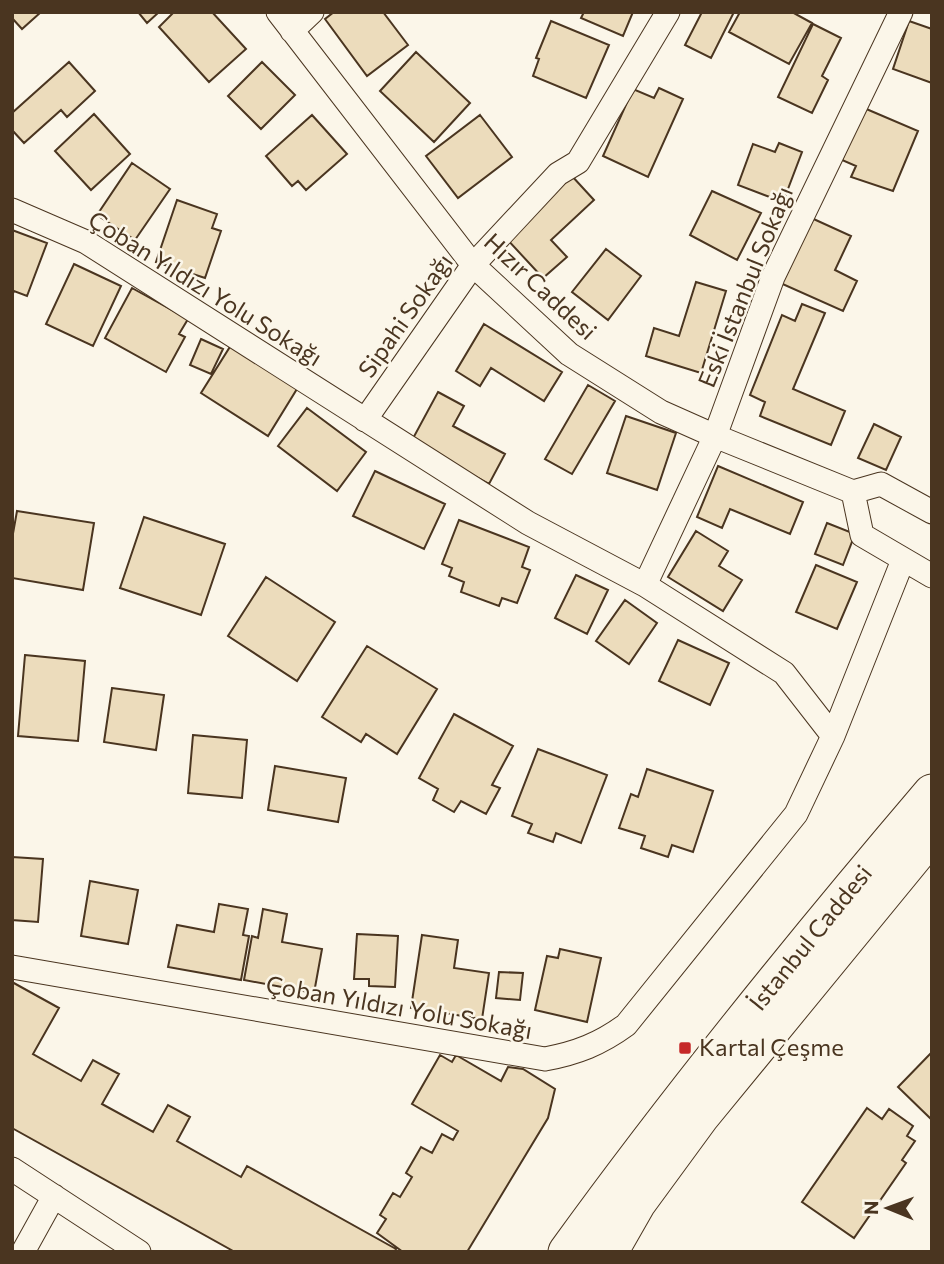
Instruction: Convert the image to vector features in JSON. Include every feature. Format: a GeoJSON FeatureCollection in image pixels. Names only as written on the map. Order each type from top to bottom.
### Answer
{"type":"FeatureCollection","features":[{"type":"Feature","properties":{"kind":"main road","name":"İstanbul Caddesi"},"geometry":{"type":"LineString","coordinates":[[567,1252],[657,1128],[842,898],[932,793]]}},
{"type":"Feature","properties":{"kind":"main road","name":"İstanbul Caddesi"},"geometry":{"type":"LineString","coordinates":[[609,1252],[637,1203],[700,1117],[932,834]]}},
{"type":"Feature","properties":{"kind":"street","name":"Hızır Caddesi"},"geometry":{"type":"LineString","coordinates":[[278,12],[473,265],[569,354],[661,411],[853,492]]}},
{"type":"Feature","properties":{"kind":"street"},"geometry":{"type":"LineString","coordinates":[[292,31],[312,12]]}},
{"type":"Feature","properties":{"kind":"street","name":"Sipahi Sokağı"},"geometry":{"type":"LineString","coordinates":[[365,420],[473,265],[558,174],[578,162],[668,12]]}},
{"type":"Feature","properties":{"kind":"street","name":"Eski İstanbul Sokağı"},"geometry":{"type":"LineString","coordinates":[[645,584],[715,436],[773,277],[901,12]]}},
{"type":"Feature","properties":{"kind":"street","name":"Çoban Yıldızı Yolu Sokağı"},"geometry":{"type":"LineString","coordinates":[[12,210],[86,242],[528,523],[645,584]]}},
{"type":"Feature","properties":{"kind":"street"},"geometry":{"type":"LineString","coordinates":[[932,512],[881,484],[853,492],[862,535],[932,576]]}},
{"type":"Feature","properties":{"kind":"street","name":"Çoban Yıldızı Yolu Sokağı"},"geometry":{"type":"LineString","coordinates":[[12,967],[545,1059],[577,1053],[603,1042],[626,1025],[796,814],[833,736],[903,560]]}},
{"type":"Feature","properties":{"kind":"street"},"geometry":{"type":"LineString","coordinates":[[645,584],[784,673],[833,736]]}},
{"type":"Feature","properties":{"kind":"street"},"geometry":{"type":"LineString","coordinates":[[12,1169],[139,1252]]}},
{"type":"Feature","properties":{"kind":"street"},"geometry":{"type":"LineString","coordinates":[[23,1252],[54,1196]]}},
{"type":"Feature","properties":{"kind":"building"},"geometry":{"type":"Polygon","coordinates":[[[12,12],[41,12],[22,29],[12,18],[12,12]]]}},
{"type":"Feature","properties":{"kind":"building"},"geometry":{"type":"Polygon","coordinates":[[[138,12],[159,12],[147,23],[138,12]]]}},
{"type":"Feature","properties":{"kind":"building"},"geometry":{"type":"Polygon","coordinates":[[[174,12],[212,12],[246,49],[209,82],[159,27],[174,12]]]}},
{"type":"Feature","properties":{"kind":"building"},"geometry":{"type":"Polygon","coordinates":[[[334,12],[383,12],[408,45],[367,76],[325,19],[334,12]]]}},
{"type":"Feature","properties":{"kind":"building"},"geometry":{"type":"Polygon","coordinates":[[[584,12],[633,12],[623,36],[581,18],[584,12]]]}},
{"type":"Feature","properties":{"kind":"building"},"geometry":{"type":"Polygon","coordinates":[[[702,12],[734,12],[711,58],[685,45],[702,12]]]}},
{"type":"Feature","properties":{"kind":"building"},"geometry":{"type":"Polygon","coordinates":[[[740,12],[792,12],[812,23],[789,64],[729,32],[740,12]]]}},
{"type":"Feature","properties":{"kind":"building"},"geometry":{"type":"Polygon","coordinates":[[[551,21],[609,45],[586,98],[533,76],[539,59],[536,58],[551,21]]]}},
{"type":"Feature","properties":{"kind":"building"},"geometry":{"type":"Polygon","coordinates":[[[909,21],[932,29],[932,83],[893,69],[909,21]]]}},
{"type":"Feature","properties":{"kind":"building"},"geometry":{"type":"Polygon","coordinates":[[[813,24],[841,38],[822,76],[828,80],[812,113],[778,97],[813,24]]]}},
{"type":"Feature","properties":{"kind":"building"},"geometry":{"type":"Polygon","coordinates":[[[416,52],[470,103],[434,142],[380,91],[416,52]]]}},
{"type":"Feature","properties":{"kind":"building"},"geometry":{"type":"Polygon","coordinates":[[[69,62],[95,91],[67,117],[61,110],[24,143],[12,130],[12,113],[69,62]]]}},
{"type":"Feature","properties":{"kind":"building"},"geometry":{"type":"Polygon","coordinates":[[[262,62],[295,95],[261,129],[228,96],[262,62]]]}},
{"type":"Feature","properties":{"kind":"building"},"geometry":{"type":"Polygon","coordinates":[[[659,88],[683,99],[648,177],[603,156],[633,89],[654,98],[659,88]]]}},
{"type":"Feature","properties":{"kind":"building"},"geometry":{"type":"Polygon","coordinates":[[[864,108],[918,131],[893,191],[851,177],[856,166],[842,160],[864,108]]]}},
{"type":"Feature","properties":{"kind":"building"},"geometry":{"type":"Polygon","coordinates":[[[94,114],[130,154],[91,190],[55,151],[94,114]]]}},
{"type":"Feature","properties":{"kind":"building"},"geometry":{"type":"Polygon","coordinates":[[[312,115],[347,154],[306,190],[298,181],[292,186],[266,156],[312,115]]]}},
{"type":"Feature","properties":{"kind":"building"},"geometry":{"type":"Polygon","coordinates":[[[480,115],[512,157],[458,198],[426,156],[480,115]]]}},
{"type":"Feature","properties":{"kind":"building"},"geometry":{"type":"Polygon","coordinates":[[[779,143],[802,152],[783,202],[738,185],[753,144],[775,152],[779,143]]]}},
{"type":"Feature","properties":{"kind":"building"},"geometry":{"type":"Polygon","coordinates":[[[132,163],[170,189],[135,240],[97,215],[132,163]]]}},
{"type":"Feature","properties":{"kind":"building"},"geometry":{"type":"Polygon","coordinates":[[[571,175],[594,200],[551,240],[567,257],[543,278],[504,236],[571,175]]]}},
{"type":"Feature","properties":{"kind":"building"},"geometry":{"type":"Polygon","coordinates":[[[712,191],[761,213],[737,260],[690,235],[712,191]]]}},
{"type":"Feature","properties":{"kind":"building"},"geometry":{"type":"Polygon","coordinates":[[[177,200],[217,214],[212,228],[221,231],[205,278],[156,262],[177,200]]]}},
{"type":"Feature","properties":{"kind":"building"},"geometry":{"type":"Polygon","coordinates":[[[807,216],[851,236],[835,270],[857,281],[843,311],[778,282],[807,216]]]}},
{"type":"Feature","properties":{"kind":"building"},"geometry":{"type":"Polygon","coordinates":[[[12,230],[47,243],[27,296],[14,291],[12,296],[12,230]]]}},
{"type":"Feature","properties":{"kind":"building"},"geometry":{"type":"Polygon","coordinates":[[[606,249],[641,276],[608,320],[572,292],[606,249]]]}},
{"type":"Feature","properties":{"kind":"building"},"geometry":{"type":"Polygon","coordinates":[[[74,264],[121,286],[93,346],[46,324],[74,264]]]}},
{"type":"Feature","properties":{"kind":"building"},"geometry":{"type":"Polygon","coordinates":[[[696,282],[726,291],[701,373],[646,356],[654,328],[679,336],[696,282]]]}},
{"type":"Feature","properties":{"kind":"building"},"geometry":{"type":"Polygon","coordinates":[[[132,288],[188,319],[179,334],[185,337],[166,372],[105,338],[132,288]]]}},
{"type":"Feature","properties":{"kind":"building"},"geometry":{"type":"Polygon","coordinates":[[[802,304],[825,313],[793,389],[845,411],[831,445],[760,416],[765,402],[750,395],[782,315],[795,321],[802,304]]]}},
{"type":"Feature","properties":{"kind":"building"},"geometry":{"type":"Polygon","coordinates":[[[484,324],[562,372],[544,401],[491,368],[480,386],[456,371],[484,324]]]}},
{"type":"Feature","properties":{"kind":"building"},"geometry":{"type":"Polygon","coordinates":[[[201,339],[223,349],[211,374],[190,365],[201,339]]]}},
{"type":"Feature","properties":{"kind":"building"},"geometry":{"type":"Polygon","coordinates":[[[233,342],[300,384],[268,436],[201,393],[233,342]]]}},
{"type":"Feature","properties":{"kind":"building"},"geometry":{"type":"Polygon","coordinates":[[[588,385],[615,401],[572,474],[545,459],[588,385]]]}},
{"type":"Feature","properties":{"kind":"building"},"geometry":{"type":"Polygon","coordinates":[[[438,392],[464,406],[453,426],[505,454],[489,484],[411,442],[438,392]]]}},
{"type":"Feature","properties":{"kind":"building"},"geometry":{"type":"Polygon","coordinates":[[[307,408],[366,452],[337,491],[278,446],[307,408]]]}},
{"type":"Feature","properties":{"kind":"building"},"geometry":{"type":"Polygon","coordinates":[[[626,416],[676,433],[657,490],[607,473],[626,416]]]}},
{"type":"Feature","properties":{"kind":"building"},"geometry":{"type":"Polygon","coordinates":[[[874,424],[901,437],[886,470],[858,458],[874,424]]]}},
{"type":"Feature","properties":{"kind":"building"},"geometry":{"type":"Polygon","coordinates":[[[718,466],[803,502],[790,534],[730,509],[722,528],[697,517],[718,466]]]}},
{"type":"Feature","properties":{"kind":"building"},"geometry":{"type":"Polygon","coordinates":[[[375,471],[445,504],[424,549],[353,516],[375,471]]]}},
{"type":"Feature","properties":{"kind":"building"},"geometry":{"type":"Polygon","coordinates":[[[17,511],[94,523],[83,590],[12,578],[12,539],[17,511]]]}},
{"type":"Feature","properties":{"kind":"building"},"geometry":{"type":"Polygon","coordinates":[[[144,517],[225,544],[201,615],[120,588],[144,517]]]}},
{"type":"Feature","properties":{"kind":"building"},"geometry":{"type":"Polygon","coordinates":[[[459,520],[529,547],[522,567],[530,570],[517,603],[502,598],[499,606],[461,592],[464,582],[449,576],[452,568],[442,564],[459,520]]]}},
{"type":"Feature","properties":{"kind":"building"},"geometry":{"type":"Polygon","coordinates":[[[827,523],[855,534],[843,565],[815,554],[827,523]]]}},
{"type":"Feature","properties":{"kind":"building"},"geometry":{"type":"Polygon","coordinates":[[[696,531],[728,551],[719,566],[742,580],[723,611],[668,577],[696,531]]]}},
{"type":"Feature","properties":{"kind":"building"},"geometry":{"type":"Polygon","coordinates":[[[816,565],[857,582],[837,629],[796,612],[816,565]]]}},
{"type":"Feature","properties":{"kind":"building"},"geometry":{"type":"Polygon","coordinates":[[[576,575],[608,590],[587,634],[555,618],[576,575]]]}},
{"type":"Feature","properties":{"kind":"building"},"geometry":{"type":"Polygon","coordinates":[[[266,577],[335,622],[297,681],[228,636],[266,577]]]}},
{"type":"Feature","properties":{"kind":"building"},"geometry":{"type":"Polygon","coordinates":[[[625,600],[657,623],[629,664],[596,641],[625,600]]]}},
{"type":"Feature","properties":{"kind":"building"},"geometry":{"type":"Polygon","coordinates":[[[678,640],[729,663],[710,705],[659,681],[678,640]]]}},
{"type":"Feature","properties":{"kind":"building"},"geometry":{"type":"Polygon","coordinates":[[[367,646],[437,689],[397,754],[366,734],[361,742],[322,717],[367,646]]]}},
{"type":"Feature","properties":{"kind":"building"},"geometry":{"type":"Polygon","coordinates":[[[25,655],[85,661],[78,741],[18,736],[25,655]]]}},
{"type":"Feature","properties":{"kind":"building"},"geometry":{"type":"Polygon","coordinates":[[[112,688],[164,695],[156,750],[104,742],[112,688]]]}},
{"type":"Feature","properties":{"kind":"building"},"geometry":{"type":"Polygon","coordinates":[[[454,714],[513,746],[492,785],[500,788],[486,814],[461,801],[454,812],[433,800],[438,789],[419,778],[454,714]]]}},
{"type":"Feature","properties":{"kind":"building"},"geometry":{"type":"Polygon","coordinates":[[[193,735],[247,740],[242,798],[188,793],[193,735]]]}},
{"type":"Feature","properties":{"kind":"building"},"geometry":{"type":"Polygon","coordinates":[[[538,749],[607,775],[581,843],[556,833],[553,842],[528,833],[532,824],[512,816],[538,749]]]}},
{"type":"Feature","properties":{"kind":"building"},"geometry":{"type":"Polygon","coordinates":[[[275,766],[346,778],[338,822],[268,810],[275,766]]]}},
{"type":"Feature","properties":{"kind":"building"},"geometry":{"type":"Polygon","coordinates":[[[647,769],[713,791],[693,852],[672,845],[668,857],[641,848],[645,836],[619,828],[631,794],[638,797],[647,769]]]}},
{"type":"Feature","properties":{"kind":"building"},"geometry":{"type":"Polygon","coordinates":[[[12,857],[43,859],[38,922],[12,920],[12,857]]]}},
{"type":"Feature","properties":{"kind":"building"},"geometry":{"type":"Polygon","coordinates":[[[90,881],[138,890],[128,944],[81,936],[90,881]]]}},
{"type":"Feature","properties":{"kind":"building"},"geometry":{"type":"Polygon","coordinates":[[[219,904],[248,909],[243,935],[249,936],[241,980],[168,967],[177,925],[214,932],[219,904]]]}},
{"type":"Feature","properties":{"kind":"building"},"geometry":{"type":"Polygon","coordinates":[[[263,909],[287,914],[282,942],[322,949],[314,993],[244,980],[252,936],[258,938],[263,909]]]}},
{"type":"Feature","properties":{"kind":"building"},"geometry":{"type":"Polygon","coordinates":[[[357,934],[398,936],[395,987],[369,986],[369,979],[354,979],[357,934]]]}},
{"type":"Feature","properties":{"kind":"building"},"geometry":{"type":"Polygon","coordinates":[[[422,935],[458,940],[454,968],[489,973],[482,1019],[411,1008],[422,935]]]}},
{"type":"Feature","properties":{"kind":"building"},"geometry":{"type":"Polygon","coordinates":[[[560,949],[601,958],[587,1022],[535,1010],[547,956],[558,958],[560,949]]]}},
{"type":"Feature","properties":{"kind":"building"},"geometry":{"type":"Polygon","coordinates":[[[499,972],[523,973],[520,1000],[496,998],[499,972]]]}},
{"type":"Feature","properties":{"kind":"building"},"geometry":{"type":"Polygon","coordinates":[[[12,982],[59,1008],[33,1054],[81,1081],[93,1060],[119,1074],[102,1104],[153,1132],[168,1105],[190,1117],[177,1141],[241,1177],[247,1166],[396,1249],[394,1252],[235,1252],[12,1128],[12,982]]]}},
{"type":"Feature","properties":{"kind":"building"},"geometry":{"type":"Polygon","coordinates":[[[932,1052],[932,1118],[931,1119],[898,1087],[932,1052]]]}},
{"type":"Feature","properties":{"kind":"building"},"geometry":{"type":"Polygon","coordinates":[[[440,1055],[452,1062],[456,1055],[501,1081],[508,1067],[523,1069],[555,1089],[548,1118],[467,1252],[403,1252],[377,1233],[386,1219],[380,1215],[393,1193],[400,1197],[412,1177],[406,1173],[421,1147],[432,1153],[442,1134],[453,1140],[458,1131],[412,1104],[440,1055]]]}},
{"type":"Feature","properties":{"kind":"building"},"geometry":{"type":"Polygon","coordinates":[[[867,1108],[882,1119],[889,1109],[913,1126],[907,1136],[915,1141],[902,1160],[906,1163],[854,1238],[802,1202],[867,1108]]]}},
{"type":"Feature","properties":{"kind":"place","name":"Kartal Çeşme"},"geometry":{"type":"Point","coordinates":[685,1048]}}]}
